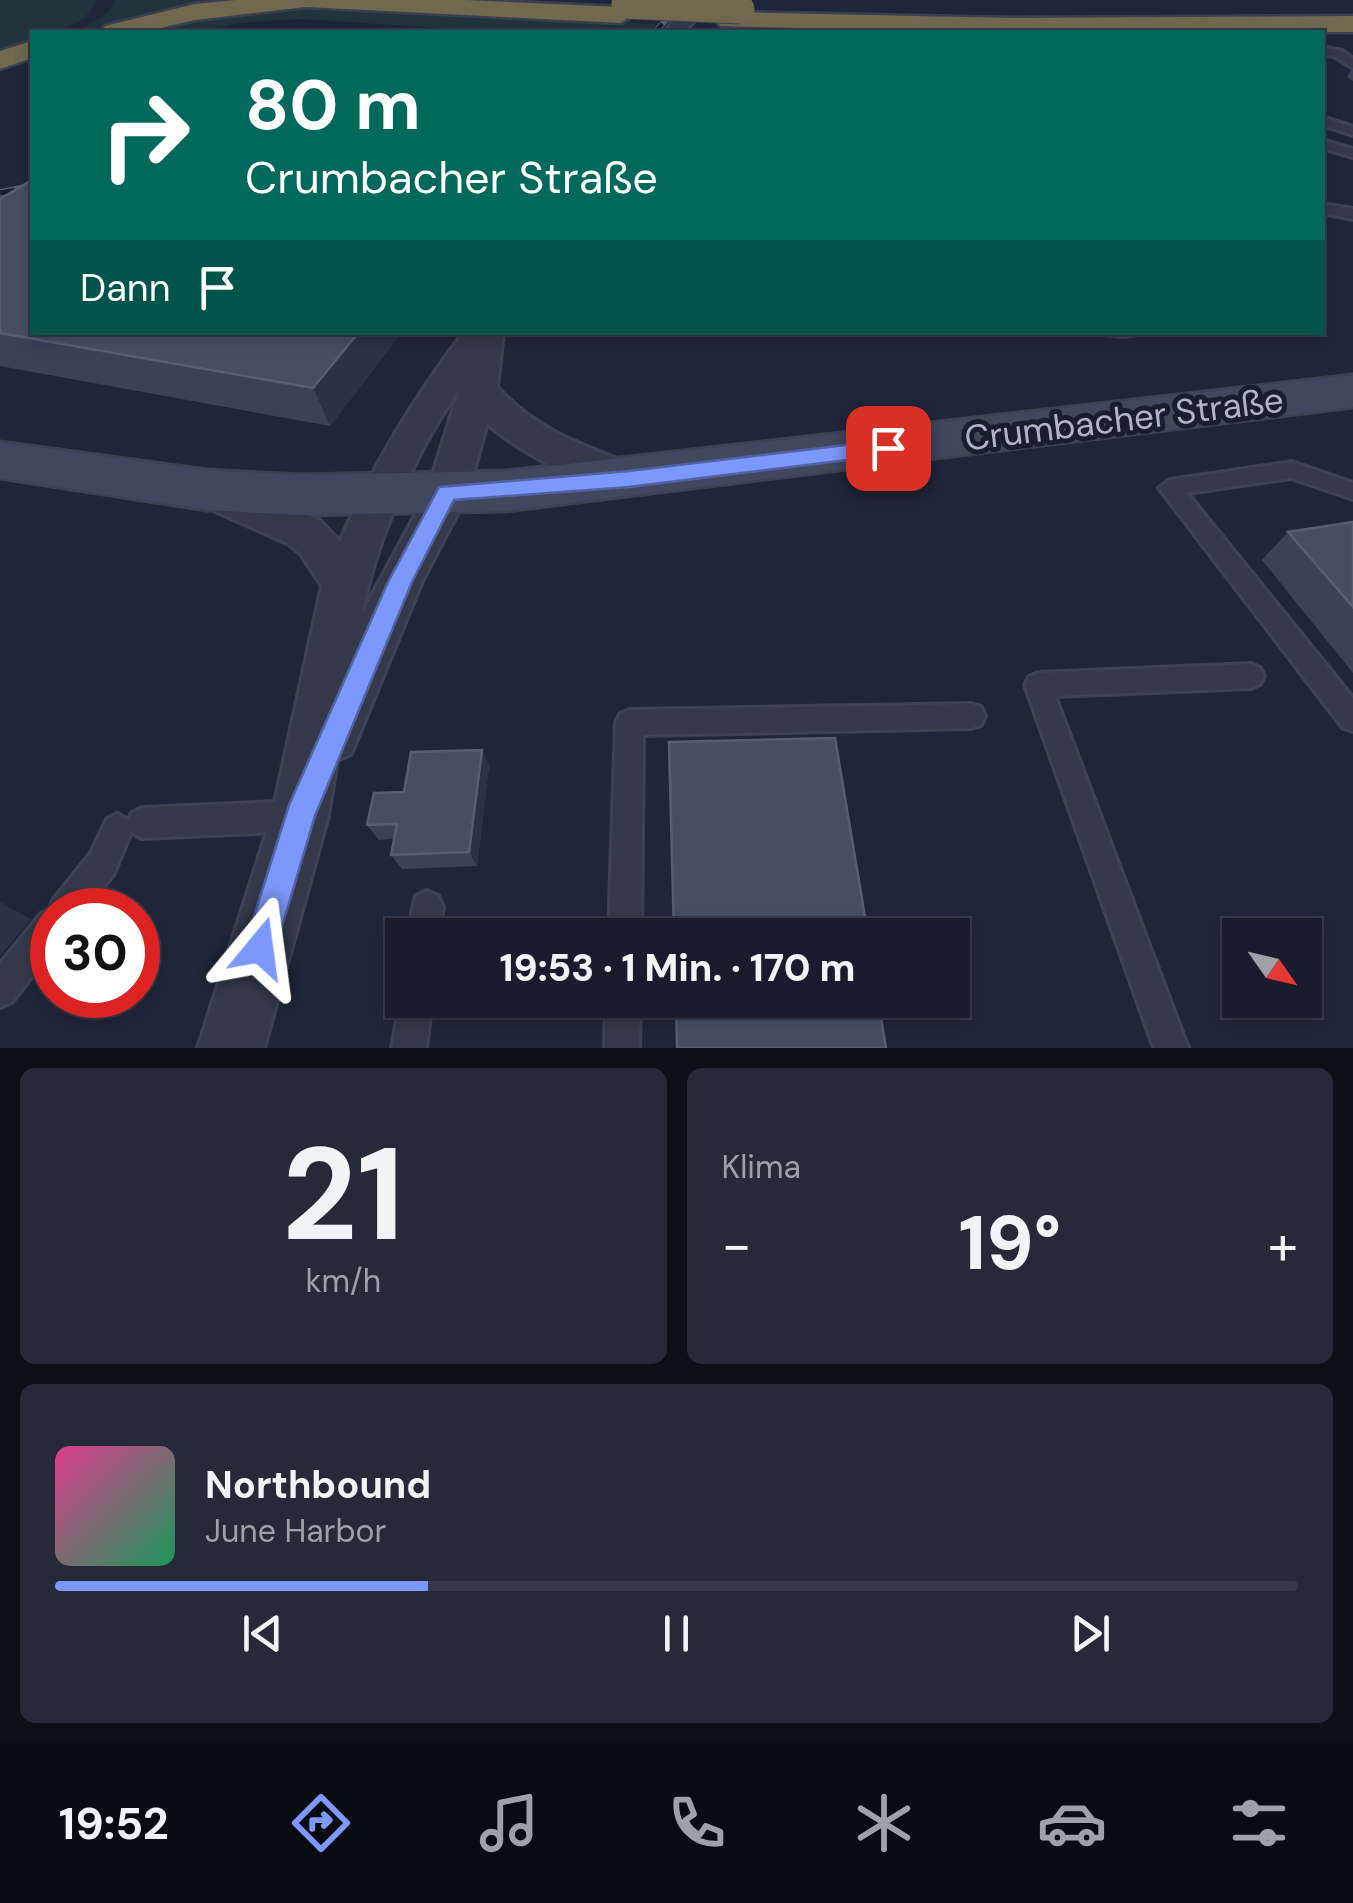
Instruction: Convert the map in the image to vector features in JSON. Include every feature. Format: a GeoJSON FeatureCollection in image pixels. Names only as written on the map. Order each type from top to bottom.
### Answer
{"type":"FeatureCollection","features":[{"type":"Feature","properties":{"kind":"highway"},"geometry":{"type":"LineString","coordinates":[[101,22],[306,0],[1048,26],[1353,24]]}},
{"type":"Feature","properties":{"kind":"highway"},"geometry":{"type":"LineString","coordinates":[[421,0],[617,11]]}},
{"type":"Feature","properties":{"kind":"highway"},"geometry":{"type":"LineString","coordinates":[[560,0],[617,11]]}},
{"type":"Feature","properties":{"kind":"highway"},"geometry":{"type":"LineString","coordinates":[[734,14],[1353,10]]}},
{"type":"Feature","properties":{"kind":"highway"},"geometry":{"type":"LineString","coordinates":[[0,60],[30,50]]}},
{"type":"Feature","properties":{"kind":"highway"},"geometry":{"type":"LineString","coordinates":[[0,69],[30,59]]}},
{"type":"Feature","properties":{"kind":"main road","name":"Crumbacher Straße"},"geometry":{"type":"LineString","coordinates":[[0,460],[207,490],[446,493],[629,479],[1353,392]]}},
{"type":"Feature","properties":{"kind":"street"},"geometry":{"type":"LineString","coordinates":[[677,30],[695,6]]}},
{"type":"Feature","properties":{"kind":"street"},"geometry":{"type":"LineString","coordinates":[[230,1048],[300,816],[344,584],[380,494],[435,396],[482,335]]}},
{"type":"Feature","properties":{"kind":"street"},"geometry":{"type":"LineString","coordinates":[[300,816],[400,582],[446,493],[478,389],[484,335]]}},
{"type":"Feature","properties":{"kind":"street"},"geometry":{"type":"LineString","coordinates":[[478,389],[500,418],[517,432],[629,479]]}},
{"type":"Feature","properties":{"kind":"street"},"geometry":{"type":"LineString","coordinates":[[207,490],[304,532],[316,542],[344,584]]}},
{"type":"Feature","properties":{"kind":"lane"},"geometry":{"type":"LineString","coordinates":[[1338,50],[1353,64]]}},
{"type":"Feature","properties":{"kind":"lane"},"geometry":{"type":"LineString","coordinates":[[1325,122],[1353,131]]}},
{"type":"Feature","properties":{"kind":"lane"},"geometry":{"type":"LineString","coordinates":[[1325,145],[1353,153]]}},
{"type":"Feature","properties":{"kind":"lane"},"geometry":{"type":"LineString","coordinates":[[1325,209],[1353,214]]}},
{"type":"Feature","properties":{"kind":"lane"},"geometry":{"type":"LineString","coordinates":[[1353,491],[1292,470],[1170,488],[1353,719]]}},
{"type":"Feature","properties":{"kind":"lane"},"geometry":{"type":"LineString","coordinates":[[1171,1048],[1038,685],[1251,676]]}},
{"type":"Feature","properties":{"kind":"lane"},"geometry":{"type":"LineString","coordinates":[[625,918],[630,723],[972,716]]}},
{"type":"Feature","properties":{"kind":"lane"},"geometry":{"type":"LineString","coordinates":[[82,888],[130,826],[300,816]]}},
{"type":"Feature","properties":{"kind":"lane"},"geometry":{"type":"LineString","coordinates":[[0,990],[30,952]]}},
{"type":"Feature","properties":{"kind":"lane"},"geometry":{"type":"LineString","coordinates":[[408,1048],[412,1018]]}},
{"type":"Feature","properties":{"kind":"lane"},"geometry":{"type":"LineString","coordinates":[[622,1048],[623,1018]]}},
{"type":"Feature","properties":{"kind":"shaded area"},"geometry":{"type":"Polygon","coordinates":[[[0,0],[96,1],[78,22],[56,30],[30,30],[30,45],[0,55],[0,0]]]}},
{"type":"Feature","properties":{"kind":"shaded area"},"geometry":{"type":"Polygon","coordinates":[[[116,0],[252,0],[110,30],[81,30],[107,13],[116,0]]]}},
{"type":"Feature","properties":{"kind":"shaded area"},"geometry":{"type":"Polygon","coordinates":[[[286,4],[656,24],[651,30],[476,30],[299,19],[206,30],[140,30],[286,4]]]}},
{"type":"Feature","properties":{"kind":"building"},"geometry":{"type":"Polygon","coordinates":[[[30,181],[30,335],[357,335],[313,388],[0,333],[0,199],[30,181]]]}},
{"type":"Feature","properties":{"kind":"building"},"geometry":{"type":"Polygon","coordinates":[[[1353,522],[1353,607],[1288,532],[1353,522]]]}},
{"type":"Feature","properties":{"kind":"building"},"geometry":{"type":"Polygon","coordinates":[[[835,738],[865,918],[674,918],[669,742],[835,738]]]}},
{"type":"Feature","properties":{"kind":"building"},"geometry":{"type":"Polygon","coordinates":[[[482,750],[469,852],[391,855],[397,824],[367,825],[374,793],[404,792],[411,752],[482,750]]]}},
{"type":"Feature","properties":{"kind":"building"},"geometry":{"type":"Polygon","coordinates":[[[676,1018],[881,1018],[886,1048],[677,1048],[676,1018]]]}},
{"type":"Feature","properties":{"kind":"railway"},"geometry":{"type":"LineString","coordinates":[[657,30],[684,0]]}},
{"type":"Feature","properties":{"kind":"railway"},"geometry":{"type":"LineString","coordinates":[[0,193],[30,187]]}},
{"type":"Feature","properties":{"kind":"route"},"geometry":{"type":"LineString","coordinates":[[260,948],[300,816],[408,564],[446,493],[629,479],[888,448]]}}]}
